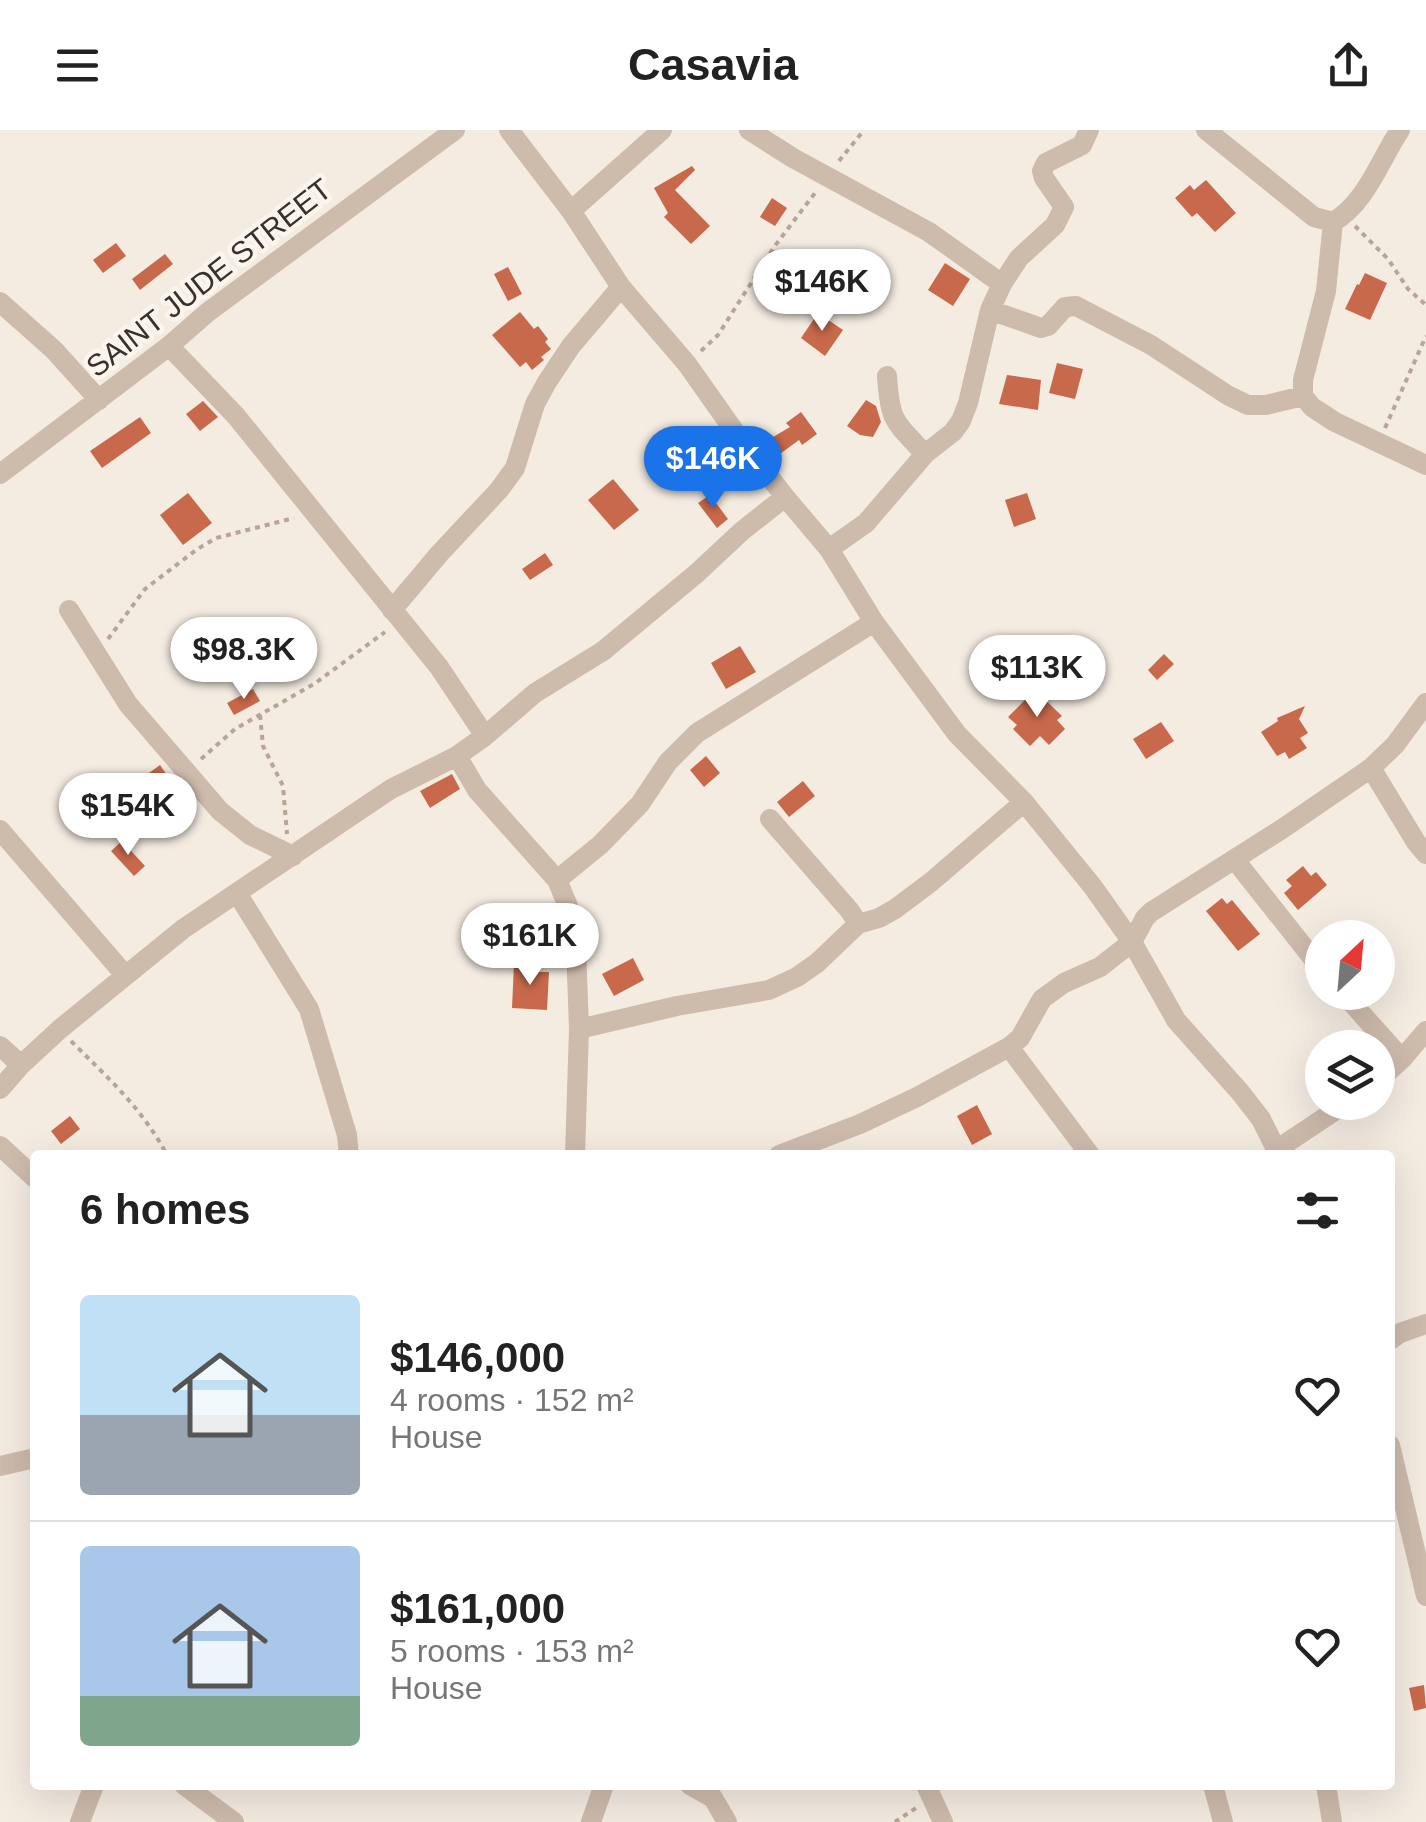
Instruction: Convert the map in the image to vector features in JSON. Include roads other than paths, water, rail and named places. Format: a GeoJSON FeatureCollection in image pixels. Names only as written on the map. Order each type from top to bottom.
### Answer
{"type":"FeatureCollection","features":[{"type":"Feature","properties":{"kind":"street","name":"SAINT JUDE STREET"},"geometry":{"type":"LineString","coordinates":[[0,474],[100,400],[208,312],[456,130]]}},
{"type":"Feature","properties":{"kind":"street"},"geometry":{"type":"LineString","coordinates":[[509,130],[621,287],[687,364],[734,432],[829,549],[874,622],[956,734],[1058,841],[1132,942],[1176,1020],[1262,1120],[1277,1150]]}},
{"type":"Feature","properties":{"kind":"street"},"geometry":{"type":"LineString","coordinates":[[570,211],[662,130]]}},
{"type":"Feature","properties":{"kind":"street"},"geometry":{"type":"LineString","coordinates":[[749,130],[929,232],[1002,284]]}},
{"type":"Feature","properties":{"kind":"street"},"geometry":{"type":"LineString","coordinates":[[829,549],[866,523],[925,454],[961,421],[990,310],[1002,284],[1019,258],[1062,216],[1064,208],[1042,171],[1046,163],[1082,145],[1089,130]]}},
{"type":"Feature","properties":{"kind":"street"},"geometry":{"type":"LineString","coordinates":[[1206,130],[1314,217],[1339,218]]}},
{"type":"Feature","properties":{"kind":"street"},"geometry":{"type":"LineString","coordinates":[[1400,130],[1356,203],[1339,218],[1326,291],[1303,380],[1303,396],[1335,422],[1426,466]]}},
{"type":"Feature","properties":{"kind":"street"},"geometry":{"type":"LineString","coordinates":[[397,615],[515,468],[546,382],[570,346],[621,287]]}},
{"type":"Feature","properties":{"kind":"street"},"geometry":{"type":"LineString","coordinates":[[0,302],[54,350],[100,400]]}},
{"type":"Feature","properties":{"kind":"street"},"geometry":{"type":"LineString","coordinates":[[990,310],[1041,328],[1048,326],[1065,307],[1076,306],[1151,345],[1248,405],[1303,396]]}},
{"type":"Feature","properties":{"kind":"street"},"geometry":{"type":"LineString","coordinates":[[169,346],[236,416],[439,667],[485,736]]}},
{"type":"Feature","properties":{"kind":"street"},"geometry":{"type":"LineString","coordinates":[[887,376],[889,407],[896,423],[925,454]]}},
{"type":"Feature","properties":{"kind":"street"},"geometry":{"type":"LineString","coordinates":[[0,1089],[60,1029],[183,929],[391,789],[456,756],[535,693],[603,652],[785,497]]}},
{"type":"Feature","properties":{"kind":"street"},"geometry":{"type":"LineString","coordinates":[[69,610],[128,704],[220,811],[250,835],[290,855]]}},
{"type":"Feature","properties":{"kind":"street"},"geometry":{"type":"LineString","coordinates":[[556,880],[640,804],[668,762],[698,733],[874,622]]}},
{"type":"Feature","properties":{"kind":"street"},"geometry":{"type":"LineString","coordinates":[[792,1150],[918,1097],[1008,1047],[1020,1038],[1042,999],[1064,983],[1100,968],[1132,942],[1151,912],[1371,768],[1395,745],[1426,703]]}},
{"type":"Feature","properties":{"kind":"street"},"geometry":{"type":"LineString","coordinates":[[456,756],[477,790],[556,880],[568,906],[576,946],[579,1029],[575,1150]]}},
{"type":"Feature","properties":{"kind":"street"},"geometry":{"type":"LineString","coordinates":[[1371,768],[1426,854]]}},
{"type":"Feature","properties":{"kind":"street"},"geometry":{"type":"LineString","coordinates":[[579,1029],[769,990],[797,977],[858,924],[895,909],[931,882],[1024,802]]}},
{"type":"Feature","properties":{"kind":"street"},"geometry":{"type":"LineString","coordinates":[[770,820],[858,924]]}},
{"type":"Feature","properties":{"kind":"street"},"geometry":{"type":"LineString","coordinates":[[0,830],[125,976]]}},
{"type":"Feature","properties":{"kind":"street"},"geometry":{"type":"LineString","coordinates":[[1234,860],[1305,949]]}},
{"type":"Feature","properties":{"kind":"street"},"geometry":{"type":"LineString","coordinates":[[237,893],[309,1009],[348,1150]]}},
{"type":"Feature","properties":{"kind":"street"},"geometry":{"type":"LineString","coordinates":[[1358,1010],[1402,1059]]}},
{"type":"Feature","properties":{"kind":"street"},"geometry":{"type":"LineString","coordinates":[[1395,1065],[1426,1032]]}},
{"type":"Feature","properties":{"kind":"street"},"geometry":{"type":"LineString","coordinates":[[0,1046],[21,1065]]}},
{"type":"Feature","properties":{"kind":"street"},"geometry":{"type":"LineString","coordinates":[[1008,1047],[1086,1150]]}},
{"type":"Feature","properties":{"kind":"street"},"geometry":{"type":"LineString","coordinates":[[1282,1150],[1323,1120]]}},
{"type":"Feature","properties":{"kind":"street"},"geometry":{"type":"LineString","coordinates":[[0,1146],[30,1173]]}},
{"type":"Feature","properties":{"kind":"street"},"geometry":{"type":"LineString","coordinates":[[1395,1331],[1426,1324]]}},
{"type":"Feature","properties":{"kind":"street"},"geometry":{"type":"LineString","coordinates":[[0,1466],[30,1459]]}},
{"type":"Feature","properties":{"kind":"street"},"geometry":{"type":"LineString","coordinates":[[1395,1467],[1426,1596]]}},
{"type":"Feature","properties":{"kind":"street"},"geometry":{"type":"LineString","coordinates":[[80,1822],[92,1790]]}},
{"type":"Feature","properties":{"kind":"street"},"geometry":{"type":"LineString","coordinates":[[192,1790],[234,1822]]}},
{"type":"Feature","properties":{"kind":"street"},"geometry":{"type":"LineString","coordinates":[[592,1822],[602,1790]]}},
{"type":"Feature","properties":{"kind":"street"},"geometry":{"type":"LineString","coordinates":[[698,1790],[712,1798],[727,1822]]}},
{"type":"Feature","properties":{"kind":"street"},"geometry":{"type":"LineString","coordinates":[[712,1798],[723,1790]]}},
{"type":"Feature","properties":{"kind":"street"},"geometry":{"type":"LineString","coordinates":[[1214,1790],[1224,1822]]}},
{"type":"Feature","properties":{"kind":"street"},"geometry":{"type":"LineString","coordinates":[[1327,1790],[1332,1822]]}},
{"type":"Feature","properties":{"kind":"street"},"geometry":{"type":"LineString","coordinates":[[929,1791],[943,1822]]}}]}
